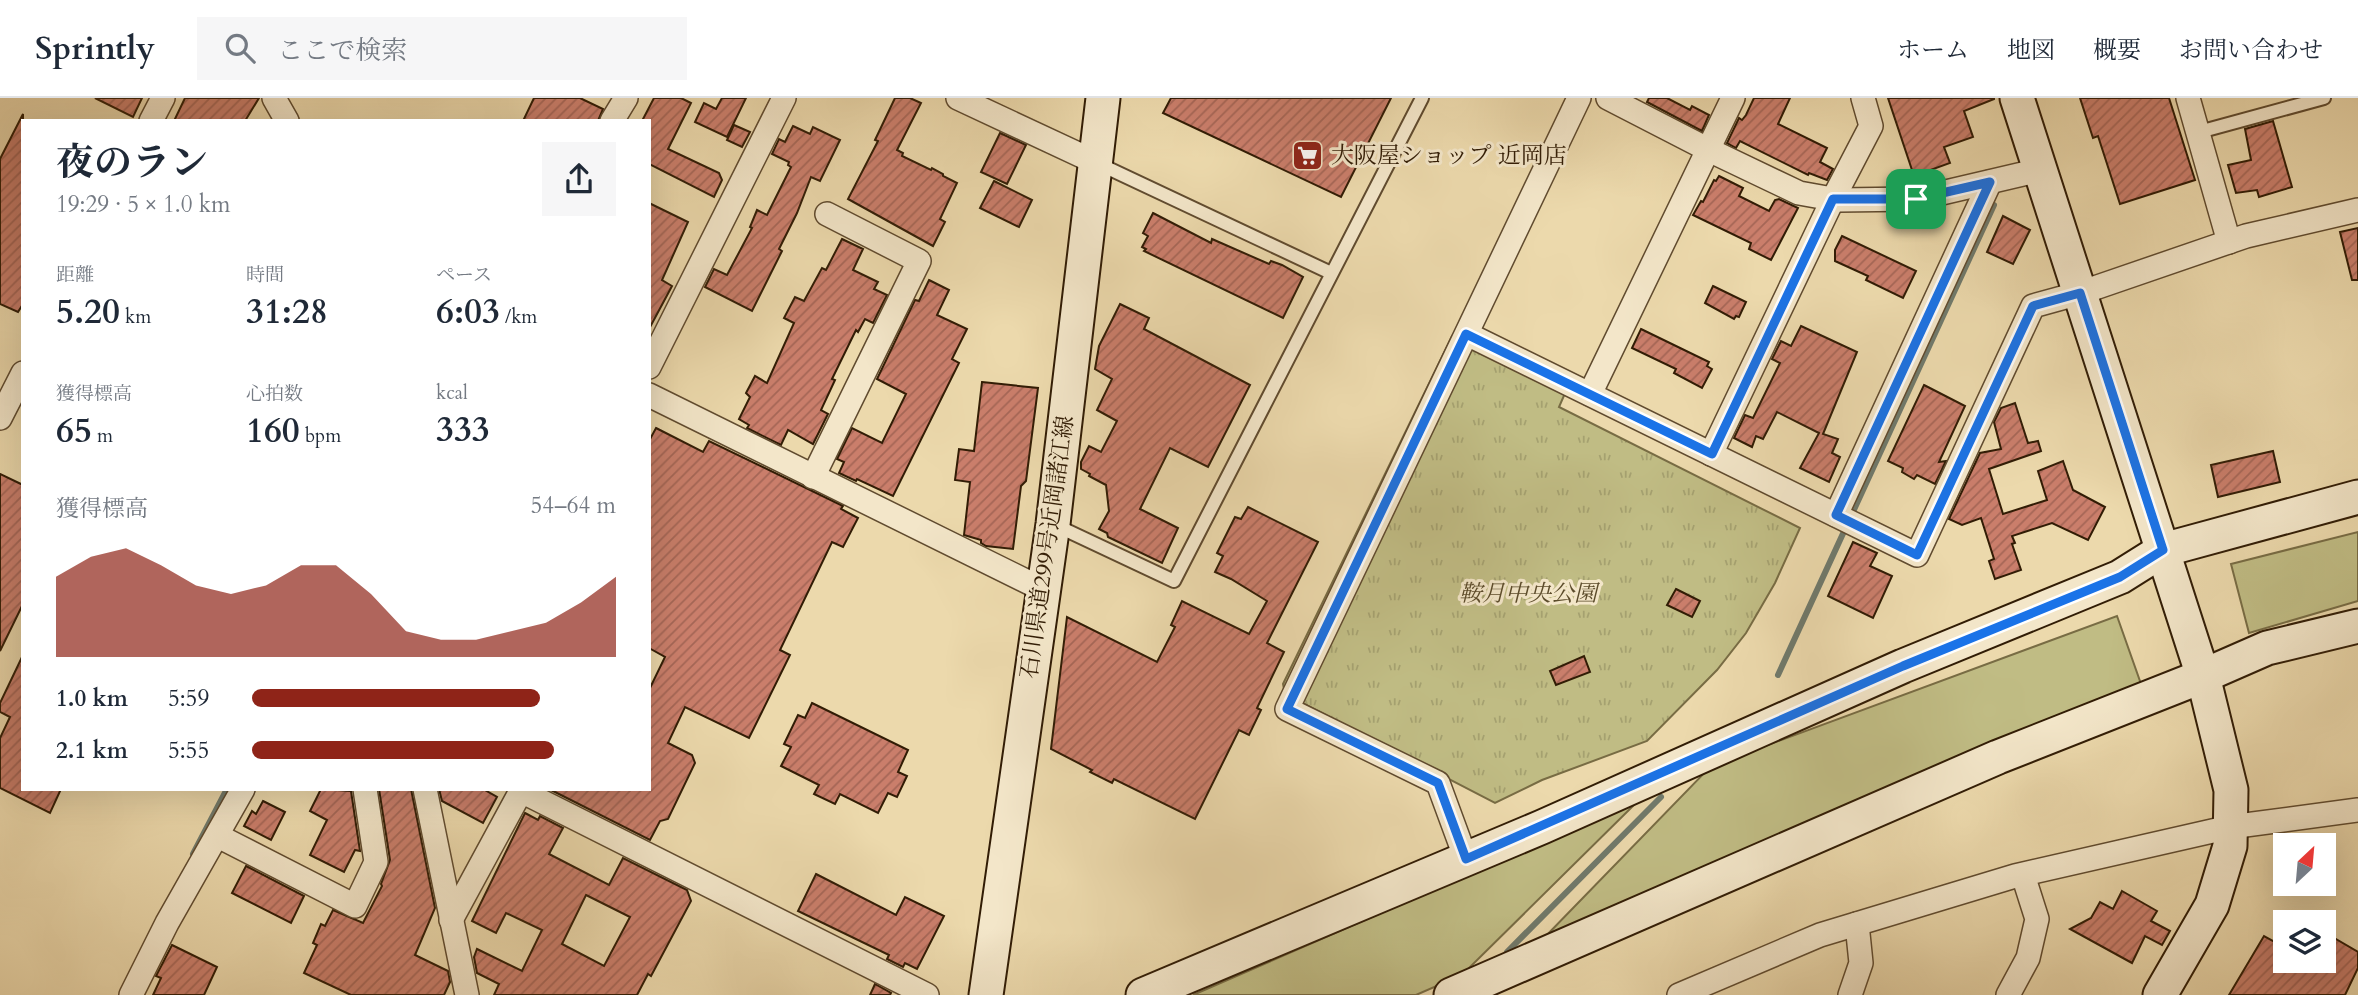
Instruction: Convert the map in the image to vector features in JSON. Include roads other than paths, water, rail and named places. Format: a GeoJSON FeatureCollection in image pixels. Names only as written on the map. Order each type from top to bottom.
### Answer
{"type":"FeatureCollection","features":[{"type":"Feature","properties":{"kind":"street"},"geometry":{"type":"LineString","coordinates":[[152,119],[163,98]]}},
{"type":"Feature","properties":{"kind":"street"},"geometry":{"type":"LineString","coordinates":[[613,119],[626,98]]}},
{"type":"Feature","properties":{"kind":"street"},"geometry":{"type":"LineString","coordinates":[[651,363],[784,98]]}},
{"type":"Feature","properties":{"kind":"street"},"geometry":{"type":"LineString","coordinates":[[958,98],[1095,162]]}},
{"type":"Feature","properties":{"kind":"street","name":"石川県道299号近岡諸江線"},"geometry":{"type":"LineString","coordinates":[[986,995],[1053,524],[1103,98]]}},
{"type":"Feature","properties":{"kind":"street"},"geometry":{"type":"LineString","coordinates":[[1466,859],[1438,783],[1287,709],[1579,98]]}},
{"type":"Feature","properties":{"kind":"street"},"geometry":{"type":"LineString","coordinates":[[1608,98],[1799,192],[1833,199],[1916,199],[2040,170]]}},
{"type":"Feature","properties":{"kind":"street"},"geometry":{"type":"LineString","coordinates":[[1590,394],[1734,98]]}},
{"type":"Feature","properties":{"kind":"street"},"geometry":{"type":"LineString","coordinates":[[1712,454],[1833,199],[1871,126],[1863,98]]}},
{"type":"Feature","properties":{"kind":"street"},"geometry":{"type":"LineString","coordinates":[[2017,98],[2203,676],[2231,790],[2230,846],[2212,905],[2160,995]]}},
{"type":"Feature","properties":{"kind":"street"},"geometry":{"type":"LineString","coordinates":[[2188,98],[2229,242]]}},
{"type":"Feature","properties":{"kind":"street"},"geometry":{"type":"LineString","coordinates":[[1836,515],[1990,182]]}},
{"type":"Feature","properties":{"kind":"street"},"geometry":{"type":"LineString","coordinates":[[1466,334],[1917,555],[2033,306],[2080,293],[2229,242],[2358,210]]}},
{"type":"Feature","properties":{"kind":"street"},"geometry":{"type":"LineString","coordinates":[[813,477],[919,261],[827,214]]}},
{"type":"Feature","properties":{"kind":"street"},"geometry":{"type":"LineString","coordinates":[[3,406],[21,376]]}},
{"type":"Feature","properties":{"kind":"street"},"geometry":{"type":"LineString","coordinates":[[651,397],[1042,589]]}},
{"type":"Feature","properties":{"kind":"street"},"geometry":{"type":"LineString","coordinates":[[1143,995],[1466,859],[1903,666],[2120,577],[2163,550],[2358,497]]}},
{"type":"Feature","properties":{"kind":"street"},"geometry":{"type":"LineString","coordinates":[[1451,995],[1998,757],[2267,648],[2358,626]]}},
{"type":"Feature","properties":{"kind":"street"},"geometry":{"type":"LineString","coordinates":[[131,995],[167,923],[242,791]]}},
{"type":"Feature","properties":{"kind":"street"},"geometry":{"type":"LineString","coordinates":[[218,836],[355,906],[376,862],[365,791]]}},
{"type":"Feature","properties":{"kind":"street"},"geometry":{"type":"LineString","coordinates":[[425,791],[467,995]]}},
{"type":"Feature","properties":{"kind":"street"},"geometry":{"type":"LineString","coordinates":[[451,920],[518,791]]}},
{"type":"Feature","properties":{"kind":"street"},"geometry":{"type":"LineString","coordinates":[[521,791],[927,995]]}},
{"type":"Feature","properties":{"kind":"street"},"geometry":{"type":"LineString","coordinates":[[1679,995],[1819,935],[2023,875],[2230,827],[2358,810]]}},
{"type":"Feature","properties":{"kind":"street"},"geometry":{"type":"LineString","coordinates":[[2008,995],[2028,958],[2037,919],[2023,875]]}},
{"type":"Feature","properties":{"kind":"street"},"geometry":{"type":"LineString","coordinates":[[1852,994],[1861,963],[1857,924]]}},
{"type":"Feature","properties":{"kind":"lane"},"geometry":{"type":"LineString","coordinates":[[1053,524],[1174,581],[1422,98]]}},
{"type":"Feature","properties":{"kind":"lane"},"geometry":{"type":"LineString","coordinates":[[2199,132],[2323,98]]}},
{"type":"Feature","properties":{"kind":"lane"},"geometry":{"type":"LineString","coordinates":[[1095,162],[1331,273]]}},
{"type":"Feature","properties":{"kind":"waterway"},"geometry":{"type":"LineString","coordinates":[[1778,675],[1994,205]]}},
{"type":"Feature","properties":{"kind":"waterway"},"geometry":{"type":"LineString","coordinates":[[193,854],[226,791]]}},
{"type":"Feature","properties":{"kind":"waterway"},"geometry":{"type":"LineString","coordinates":[[1507,952],[1661,797]]}},
{"type":"Feature","properties":{"kind":"place","name":"大阪屋ショップ 近岡店"},"geometry":{"type":"Point","coordinates":[1308,155]}},
{"type":"Feature","properties":{"kind":"park label","name":"鞍月中央公園"},"geometry":{"type":"Point","coordinates":[1528,593]}}]}
